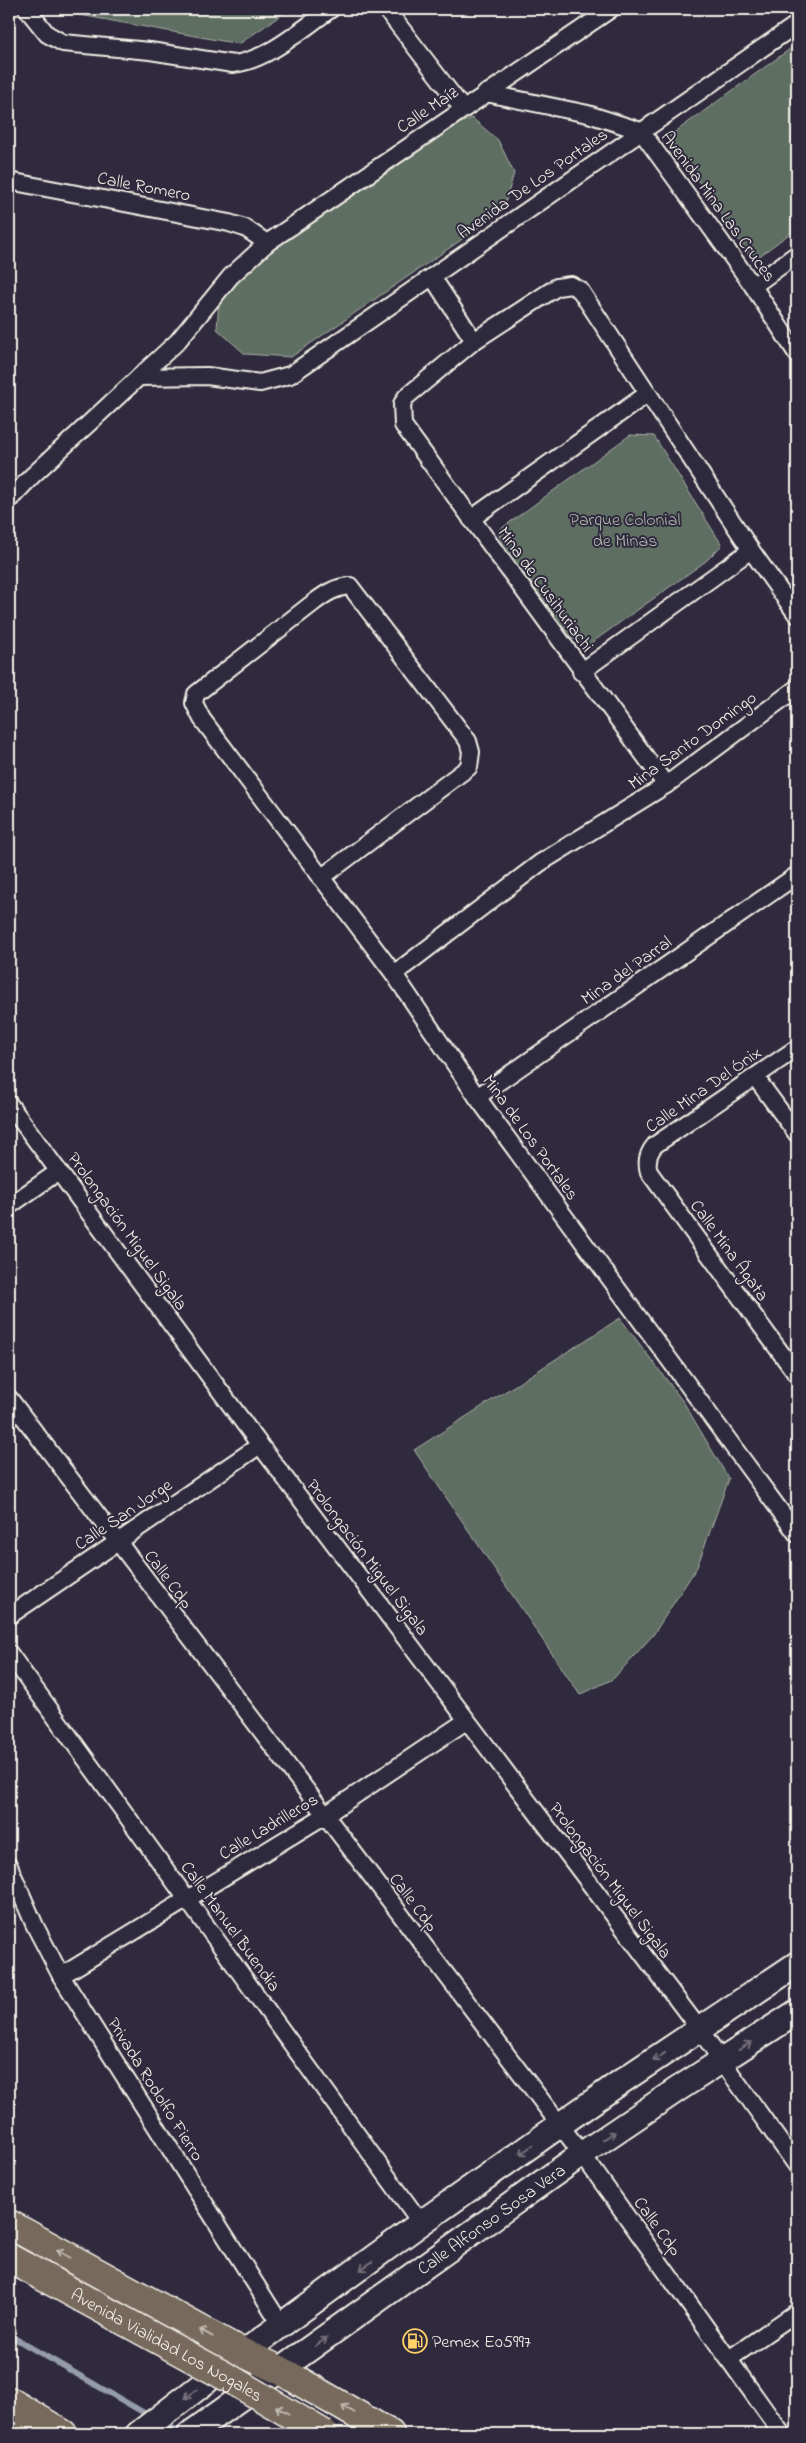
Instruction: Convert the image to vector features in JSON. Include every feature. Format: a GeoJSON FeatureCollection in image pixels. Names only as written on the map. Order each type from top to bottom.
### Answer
{"type":"FeatureCollection","features":[{"type":"Feature","properties":{"kind":"highway"},"geometry":{"type":"LineString","coordinates":[[9,2224],[243,2353],[280,2370],[390,2434]]}},
{"type":"Feature","properties":{"kind":"highway","name":"Avenida Vialidad Los Nogales"},"geometry":{"type":"LineString","coordinates":[[9,2258],[234,2381],[324,2434]]}},
{"type":"Feature","properties":{"kind":"highway"},"geometry":{"type":"LineString","coordinates":[[9,2401],[63,2434]]}},
{"type":"Feature","properties":{"kind":"main road","name":"Calle Alfonso Sosa Vera"},"geometry":{"type":"LineString","coordinates":[[138,2434],[243,2353],[391,2248],[421,2224],[560,2126],[797,1964]]}},
{"type":"Feature","properties":{"kind":"main road","name":"Calle Alfonso Sosa Vera"},"geometry":{"type":"LineString","coordinates":[[190,2434],[361,2314],[412,2275],[582,2154],[797,2012]]}},
{"type":"Feature","properties":{"kind":"main road"},"geometry":{"type":"LineString","coordinates":[[391,2248],[412,2275]]}},
{"type":"Feature","properties":{"kind":"street"},"geometry":{"type":"LineString","coordinates":[[28,9],[47,34],[63,43],[150,51],[233,64],[245,63],[263,56],[331,9]]}},
{"type":"Feature","properties":{"kind":"street"},"geometry":{"type":"LineString","coordinates":[[386,9],[463,109]]}},
{"type":"Feature","properties":{"kind":"street","name":"Calle Maíz"},"geometry":{"type":"LineString","coordinates":[[9,500],[32,476],[177,342],[231,276],[267,243],[611,9]]}},
{"type":"Feature","properties":{"kind":"street","name":"Avenida De Los Portales"},"geometry":{"type":"LineString","coordinates":[[139,377],[207,376],[260,383],[290,375],[433,278],[641,131],[797,24]]}},
{"type":"Feature","properties":{"kind":"street"},"geometry":{"type":"LineString","coordinates":[[486,94],[578,112],[641,131]]}},
{"type":"Feature","properties":{"kind":"street","name":"Avenida Mina Las Cruces"},"geometry":{"type":"LineString","coordinates":[[641,131],[753,286],[797,354]]}},
{"type":"Feature","properties":{"kind":"street","name":"Calle Romero"},"geometry":{"type":"LineString","coordinates":[[9,181],[229,223],[245,228],[267,243]]}},
{"type":"Feature","properties":{"kind":"street"},"geometry":{"type":"LineString","coordinates":[[753,286],[797,254]]}},
{"type":"Feature","properties":{"kind":"street"},"geometry":{"type":"LineString","coordinates":[[433,278],[474,340],[557,287],[572,285],[580,290],[751,550],[797,615]]}},
{"type":"Feature","properties":{"kind":"street","name":"Mina de Cusihuriachi"},"geometry":{"type":"LineString","coordinates":[[474,340],[406,397],[402,404],[401,413],[403,425],[581,672],[666,786]]}},
{"type":"Feature","properties":{"kind":"street"},"geometry":{"type":"LineString","coordinates":[[471,519],[647,394]]}},
{"type":"Feature","properties":{"kind":"street"},"geometry":{"type":"LineString","coordinates":[[581,672],[751,550]]}},
{"type":"Feature","properties":{"kind":"street","name":"Mina de Los Portales"},"geometry":{"type":"LineString","coordinates":[[321,878],[469,766],[471,758],[468,741],[350,586],[328,592],[196,694],[194,702],[202,719],[321,878],[394,974],[477,1097],[797,1534]]}},
{"type":"Feature","properties":{"kind":"street","name":"Mina Santo Domingo"},"geometry":{"type":"LineString","coordinates":[[394,974],[540,863],[666,786],[797,688]]}},
{"type":"Feature","properties":{"kind":"street","name":"Mina del Parral"},"geometry":{"type":"LineString","coordinates":[[477,1097],[797,875]]}},
{"type":"Feature","properties":{"kind":"street","name":"Calle Mina Del Ónix"},"geometry":{"type":"LineString","coordinates":[[649,1172],[648,1156],[655,1145],[756,1078],[797,1048]]}},
{"type":"Feature","properties":{"kind":"street"},"geometry":{"type":"LineString","coordinates":[[756,1078],[797,1134]]}},
{"type":"Feature","properties":{"kind":"street","name":"Prolongación Miguel Sigala"},"geometry":{"type":"LineString","coordinates":[[9,1104],[260,1445],[700,2030],[797,2166]]}},
{"type":"Feature","properties":{"kind":"street"},"geometry":{"type":"LineString","coordinates":[[9,1206],[59,1172]]}},
{"type":"Feature","properties":{"kind":"street","name":"Calle Mina Ágata"},"geometry":{"type":"LineString","coordinates":[[649,1172],[797,1375]]}},
{"type":"Feature","properties":{"kind":"street","name":"Calle Cdp"},"geometry":{"type":"LineString","coordinates":[[9,1398],[116,1542],[582,2154],[782,2434]]}},
{"type":"Feature","properties":{"kind":"street","name":"Calle San Jorge"},"geometry":{"type":"LineString","coordinates":[[9,1616],[260,1445]]}},
{"type":"Feature","properties":{"kind":"street","name":"Calle Manuel Buendía"},"geometry":{"type":"LineString","coordinates":[[9,1653],[421,2224]]}},
{"type":"Feature","properties":{"kind":"street","name":"Calle Ladrilleros"},"geometry":{"type":"LineString","coordinates":[[61,1976],[186,1898],[324,1816],[466,1721]]}},
{"type":"Feature","properties":{"kind":"street","name":"Privada Rodolfo Fierro"},"geometry":{"type":"LineString","coordinates":[[9,1866],[35,1926],[61,1976],[282,2326]]}},
{"type":"Feature","properties":{"kind":"street"},"geometry":{"type":"LineString","coordinates":[[729,2359],[797,2312]]}},
{"type":"Feature","properties":{"kind":"green space"},"geometry":{"type":"Polygon","coordinates":[[[56,9],[290,9],[239,44],[58,11],[56,9]]]}},
{"type":"Feature","properties":{"kind":"green space"},"geometry":{"type":"Polygon","coordinates":[[[797,44],[797,228],[753,261],[668,137],[797,44]]]}},
{"type":"Feature","properties":{"kind":"green space"},"geometry":{"type":"Polygon","coordinates":[[[472,118],[498,140],[514,173],[505,204],[477,229],[291,357],[245,354],[217,329],[219,300],[248,263],[344,201],[411,150],[442,131],[472,118]]]}},
{"type":"Feature","properties":{"kind":"green space","name":"Parque Colonial de Minas"},"geometry":{"type":"Polygon","coordinates":[[[630,435],[654,436],[722,545],[706,561],[587,646],[570,637],[502,543],[498,531],[630,435]]]}},
{"type":"Feature","properties":{"kind":"green space"},"geometry":{"type":"Polygon","coordinates":[[[620,1318],[684,1403],[729,1479],[697,1567],[653,1635],[613,1679],[580,1695],[414,1450],[620,1318]]]}},
{"type":"Feature","properties":{"kind":"waterway"},"geometry":{"type":"LineString","coordinates":[[9,2335],[153,2418]]}},
{"type":"Feature","properties":{"kind":"waterway"},"geometry":{"type":"LineString","coordinates":[[161,2423],[182,2434]]}},
{"type":"Feature","properties":{"kind":"place","name":"Pemex E05997"},"geometry":{"type":"Point","coordinates":[415,2341]}}]}
